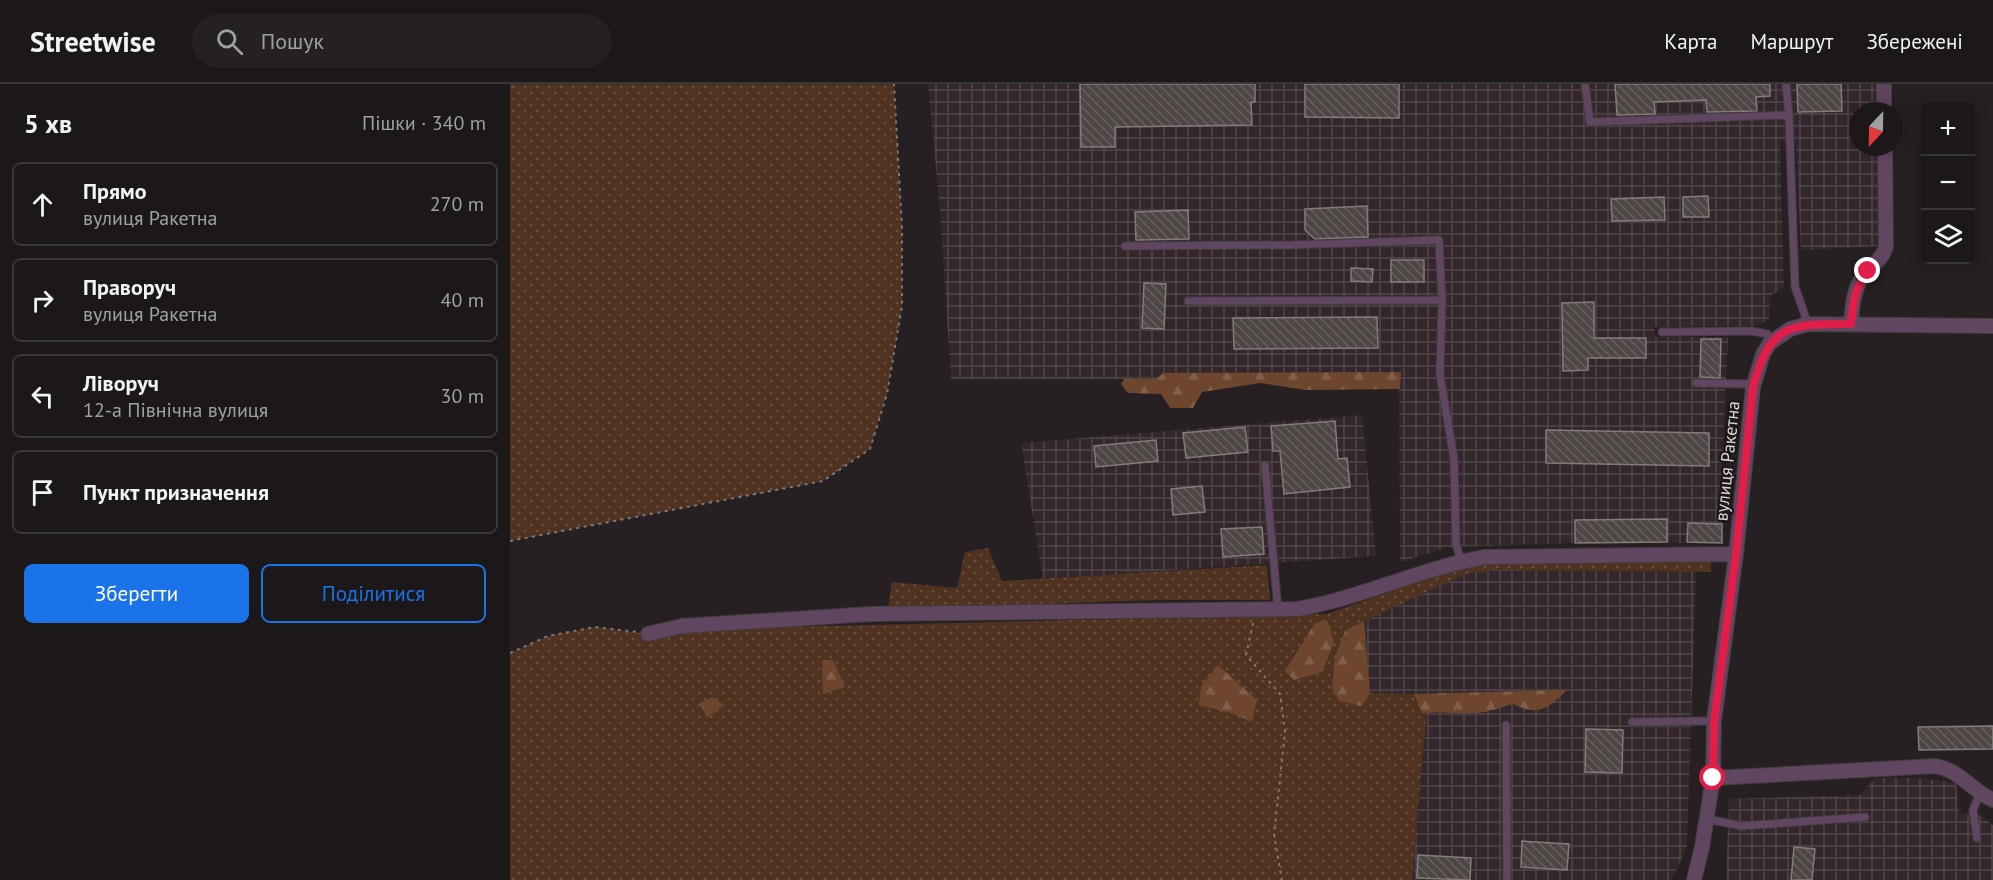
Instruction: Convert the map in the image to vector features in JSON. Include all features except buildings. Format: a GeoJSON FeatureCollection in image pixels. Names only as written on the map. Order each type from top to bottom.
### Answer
{"type":"FeatureCollection","features":[{"type":"Feature","properties":{"kind":"street"},"geometry":{"type":"LineString","coordinates":[[1884,84],[1884,102]]}},
{"type":"Feature","properties":{"kind":"street"},"geometry":{"type":"LineString","coordinates":[[1851,324],[1854,296],[1860,282],[1883,256],[1886,247],[1885,156]]}},
{"type":"Feature","properties":{"kind":"street"},"geometry":{"type":"LineString","coordinates":[[1774,339],[1790,329],[1808,324],[1993,326]]}},
{"type":"Feature","properties":{"kind":"street","name":"вулиця Ракетна"},"geometry":{"type":"LineString","coordinates":[[1694,880],[1713,778],[1714,722],[1736,554],[1754,384],[1763,354],[1774,339]]}},
{"type":"Feature","properties":{"kind":"street"},"geometry":{"type":"LineString","coordinates":[[648,634],[682,626],[871,614],[1297,609],[1329,604],[1461,561],[1485,557],[1736,554]]}},
{"type":"Feature","properties":{"kind":"street"},"geometry":{"type":"LineString","coordinates":[[1713,778],[1936,766],[1950,769],[1980,793],[1993,800]]}},
{"type":"Feature","properties":{"kind":"lane"},"geometry":{"type":"LineString","coordinates":[[1585,84],[1590,122],[1789,115]]}},
{"type":"Feature","properties":{"kind":"lane"},"geometry":{"type":"LineString","coordinates":[[1786,84],[1795,286],[1808,324]]}},
{"type":"Feature","properties":{"kind":"lane"},"geometry":{"type":"LineString","coordinates":[[1125,246],[1291,245],[1439,240],[1442,300],[1440,375],[1454,459],[1456,544],[1461,561]]}},
{"type":"Feature","properties":{"kind":"lane"},"geometry":{"type":"LineString","coordinates":[[1188,301],[1442,300]]}},
{"type":"Feature","properties":{"kind":"lane"},"geometry":{"type":"LineString","coordinates":[[1662,332],[1752,331],[1767,334],[1774,339]]}},
{"type":"Feature","properties":{"kind":"lane"},"geometry":{"type":"LineString","coordinates":[[1696,383],[1754,384]]}},
{"type":"Feature","properties":{"kind":"lane"},"geometry":{"type":"LineString","coordinates":[[1265,465],[1278,609]]}},
{"type":"Feature","properties":{"kind":"lane"},"geometry":{"type":"LineString","coordinates":[[1632,722],[1714,722]]}},
{"type":"Feature","properties":{"kind":"lane"},"geometry":{"type":"LineString","coordinates":[[1506,725],[1508,880]]}},
{"type":"Feature","properties":{"kind":"lane"},"geometry":{"type":"LineString","coordinates":[[1977,838],[1972,810],[1980,793]]}},
{"type":"Feature","properties":{"kind":"lane"},"geometry":{"type":"LineString","coordinates":[[1707,819],[1743,826],[1865,817]]}},
{"type":"Feature","properties":{"kind":"path"},"geometry":{"type":"LineString","coordinates":[[510,541],[823,481],[870,449],[886,394],[902,306],[902,228],[894,84]]}},
{"type":"Feature","properties":{"kind":"path"},"geometry":{"type":"LineString","coordinates":[[1258,610],[1250,632],[1246,655],[1280,694],[1285,732],[1274,835],[1282,880]]}},
{"type":"Feature","properties":{"kind":"path"},"geometry":{"type":"LineString","coordinates":[[510,653],[548,636],[595,627],[648,634]]}},
{"type":"Feature","properties":{"kind":"shaded area"},"geometry":{"type":"Polygon","coordinates":[[[510,84],[894,84],[902,228],[902,306],[887,394],[870,449],[823,481],[510,541],[510,84]]]}},
{"type":"Feature","properties":{"kind":"shaded area"},"geometry":{"type":"Polygon","coordinates":[[[928,84],[1876,84],[1877,102],[1849,102],[1849,156],[1878,156],[1880,246],[1801,250],[1796,142],[1780,142],[1784,288],[1770,296],[1769,319],[1758,326],[1654,327],[1655,337],[1728,337],[1722,465],[1722,543],[1575,543],[1449,547],[1400,562],[1399,379],[951,379],[940,210],[928,84]]]}},
{"type":"Feature","properties":{"kind":"shaded area"},"geometry":{"type":"Polygon","coordinates":[[[1362,415],[1376,556],[1043,579],[1021,443],[1362,415]]]}},
{"type":"Feature","properties":{"kind":"shaded area"},"geometry":{"type":"Polygon","coordinates":[[[988,548],[1002,581],[1267,565],[1270,600],[1160,600],[888,609],[892,582],[957,588],[965,552],[988,548]]]}},
{"type":"Feature","properties":{"kind":"shaded area"},"geometry":{"type":"Polygon","coordinates":[[[1711,561],[1711,572],[1493,570],[1466,574],[1364,621],[1370,693],[1428,695],[1412,880],[510,880],[510,653],[548,636],[595,627],[648,634],[701,629],[1327,614],[1454,569],[1493,562],[1711,561]]]}},
{"type":"Feature","properties":{"kind":"shaded area"},"geometry":{"type":"Polygon","coordinates":[[[1493,570],[1696,572],[1687,847],[1672,880],[1412,880],[1428,695],[1370,693],[1364,621],[1466,574],[1493,570]]]}},
{"type":"Feature","properties":{"kind":"shaded area"},"geometry":{"type":"Polygon","coordinates":[[[1875,778],[1917,778],[1956,782],[1959,813],[1980,815],[1993,825],[1993,880],[1726,880],[1729,799],[1860,795],[1875,778]]]}},
{"type":"Feature","properties":{"kind":"green space"},"geometry":{"type":"Polygon","coordinates":[[[1401,372],[1400,389],[1306,390],[1261,383],[1202,392],[1193,408],[1170,408],[1161,394],[1128,393],[1121,384],[1124,379],[1157,379],[1163,373],[1401,372]]]}},
{"type":"Feature","properties":{"kind":"green space"},"geometry":{"type":"Polygon","coordinates":[[[1327,620],[1334,642],[1322,672],[1294,680],[1285,671],[1315,623],[1327,620]]]}},
{"type":"Feature","properties":{"kind":"green space"},"geometry":{"type":"Polygon","coordinates":[[[1364,621],[1370,693],[1362,706],[1339,701],[1332,687],[1335,657],[1345,631],[1364,621]]]}},
{"type":"Feature","properties":{"kind":"green space"},"geometry":{"type":"Polygon","coordinates":[[[822,660],[833,660],[845,687],[823,694],[822,660]]]}},
{"type":"Feature","properties":{"kind":"green space"},"geometry":{"type":"Polygon","coordinates":[[[1218,665],[1257,700],[1252,722],[1231,713],[1199,705],[1201,686],[1218,665]]]}},
{"type":"Feature","properties":{"kind":"green space"},"geometry":{"type":"Polygon","coordinates":[[[1567,690],[1542,709],[1529,710],[1513,704],[1485,712],[1469,713],[1422,713],[1414,694],[1567,690]]]}},
{"type":"Feature","properties":{"kind":"green space"},"geometry":{"type":"Polygon","coordinates":[[[713,697],[724,705],[707,718],[700,703],[713,697]]]}},
{"type":"Feature","properties":{"kind":"route"},"geometry":{"type":"LineString","coordinates":[[1713,778],[1714,722],[1736,554],[1753,387],[1757,370],[1770,343],[1790,329],[1808,324],[1851,324],[1854,296],[1868,271]]}}]}
